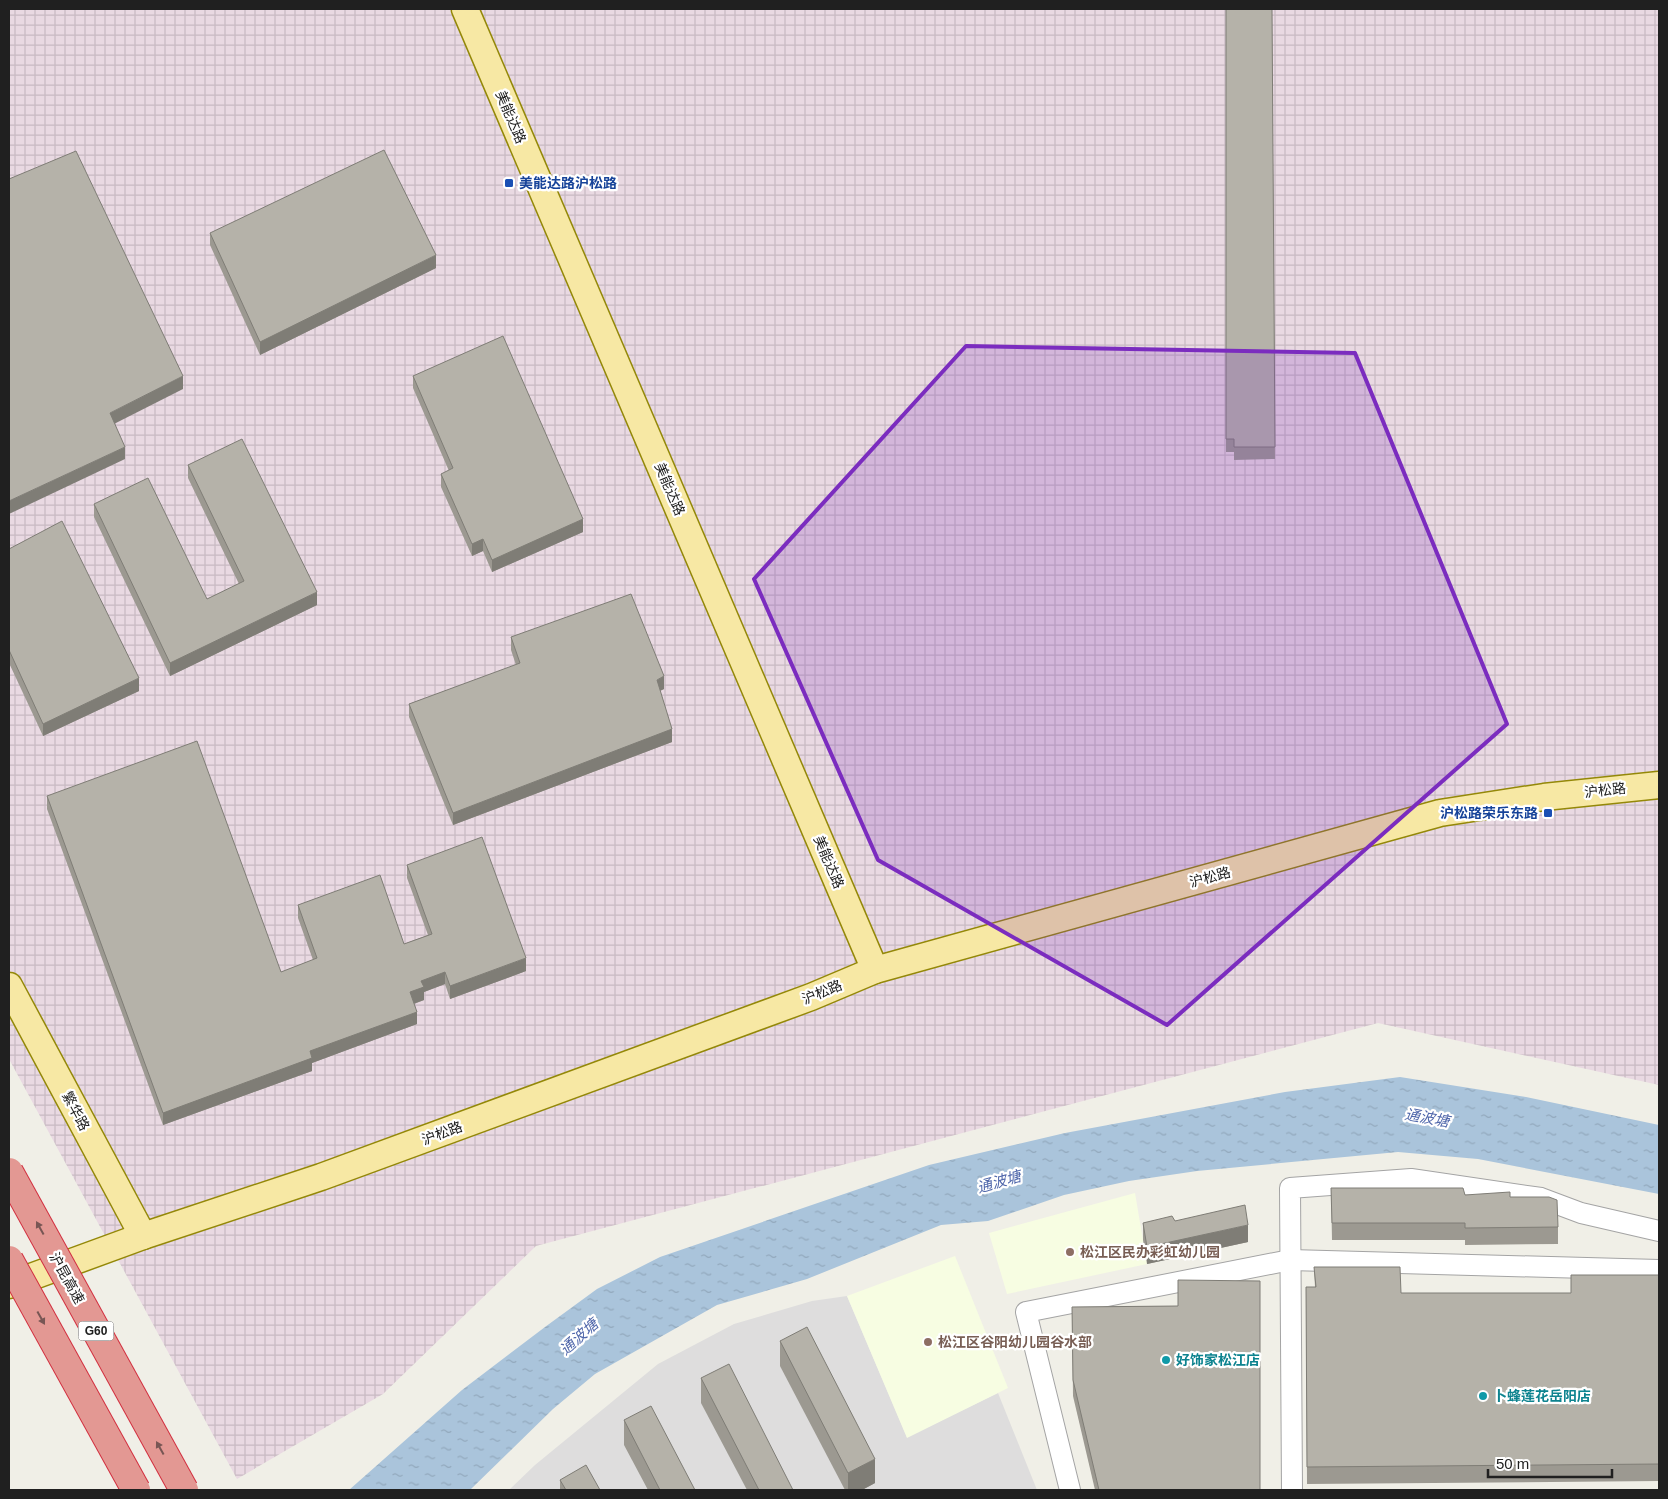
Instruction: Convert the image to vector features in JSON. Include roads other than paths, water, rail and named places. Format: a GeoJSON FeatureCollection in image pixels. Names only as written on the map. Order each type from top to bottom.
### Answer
{"type":"FeatureCollection","features":[{"type":"Feature","properties":{"kind":"highway","name":"沪昆高速"},"geometry":{"type":"LineString","coordinates":[[9,1172],[184,1490]]}},
{"type":"Feature","properties":{"kind":"highway"},"geometry":{"type":"LineString","coordinates":[[9,1260],[136,1490]]}},
{"type":"Feature","properties":{"kind":"main road","name":"美能达路"},"geometry":{"type":"LineString","coordinates":[[465,9],[875,970]]}},
{"type":"Feature","properties":{"kind":"main road","name":"沪松路"},"geometry":{"type":"LineString","coordinates":[[9,1285],[142,1236],[321,1177],[811,997],[875,970],[1440,813],[1544,797],[1659,785]]}},
{"type":"Feature","properties":{"kind":"main road","name":"繁华路"},"geometry":{"type":"LineString","coordinates":[[9,986],[142,1236]]}},
{"type":"Feature","properties":{"kind":"street"},"geometry":{"type":"LineString","coordinates":[[1292,1490],[1290,1188],[1411,1179],[1540,1198],[1580,1213],[1659,1231]]}},
{"type":"Feature","properties":{"kind":"street"},"geometry":{"type":"LineString","coordinates":[[1070,1490],[1026,1312],[1290,1260],[1659,1270]]}},
{"type":"Feature","properties":{"kind":"water","name":"通波塘"},"geometry":{"type":"Polygon","coordinates":[[[1400,1077],[1526,1097],[1659,1125],[1659,1194],[1478,1159],[1398,1152],[1197,1171],[1129,1181],[1064,1195],[988,1221],[941,1225],[807,1279],[717,1305],[595,1374],[553,1409],[470,1490],[349,1490],[462,1390],[545,1327],[597,1289],[660,1257],[929,1165],[1065,1133],[1285,1092],[1400,1077]]]}},
{"type":"Feature","properties":{"kind":"place","name":"美能达路沪松路"},"geometry":{"type":"Point","coordinates":[509,183]}},
{"type":"Feature","properties":{"kind":"place","name":"沪松路荣乐东路"},"geometry":{"type":"Point","coordinates":[1548,813]}},
{"type":"Feature","properties":{"kind":"place","name":"松江区民办彩虹幼儿园"},"geometry":{"type":"Point","coordinates":[1070,1252]}},
{"type":"Feature","properties":{"kind":"place","name":"松江区谷阳幼儿园谷水部"},"geometry":{"type":"Point","coordinates":[928,1342]}},
{"type":"Feature","properties":{"kind":"place","name":"好饰家松江店"},"geometry":{"type":"Point","coordinates":[1166,1360]}},
{"type":"Feature","properties":{"kind":"place","name":"卜蜂莲花岳阳店"},"geometry":{"type":"Point","coordinates":[1483,1396]}}]}
